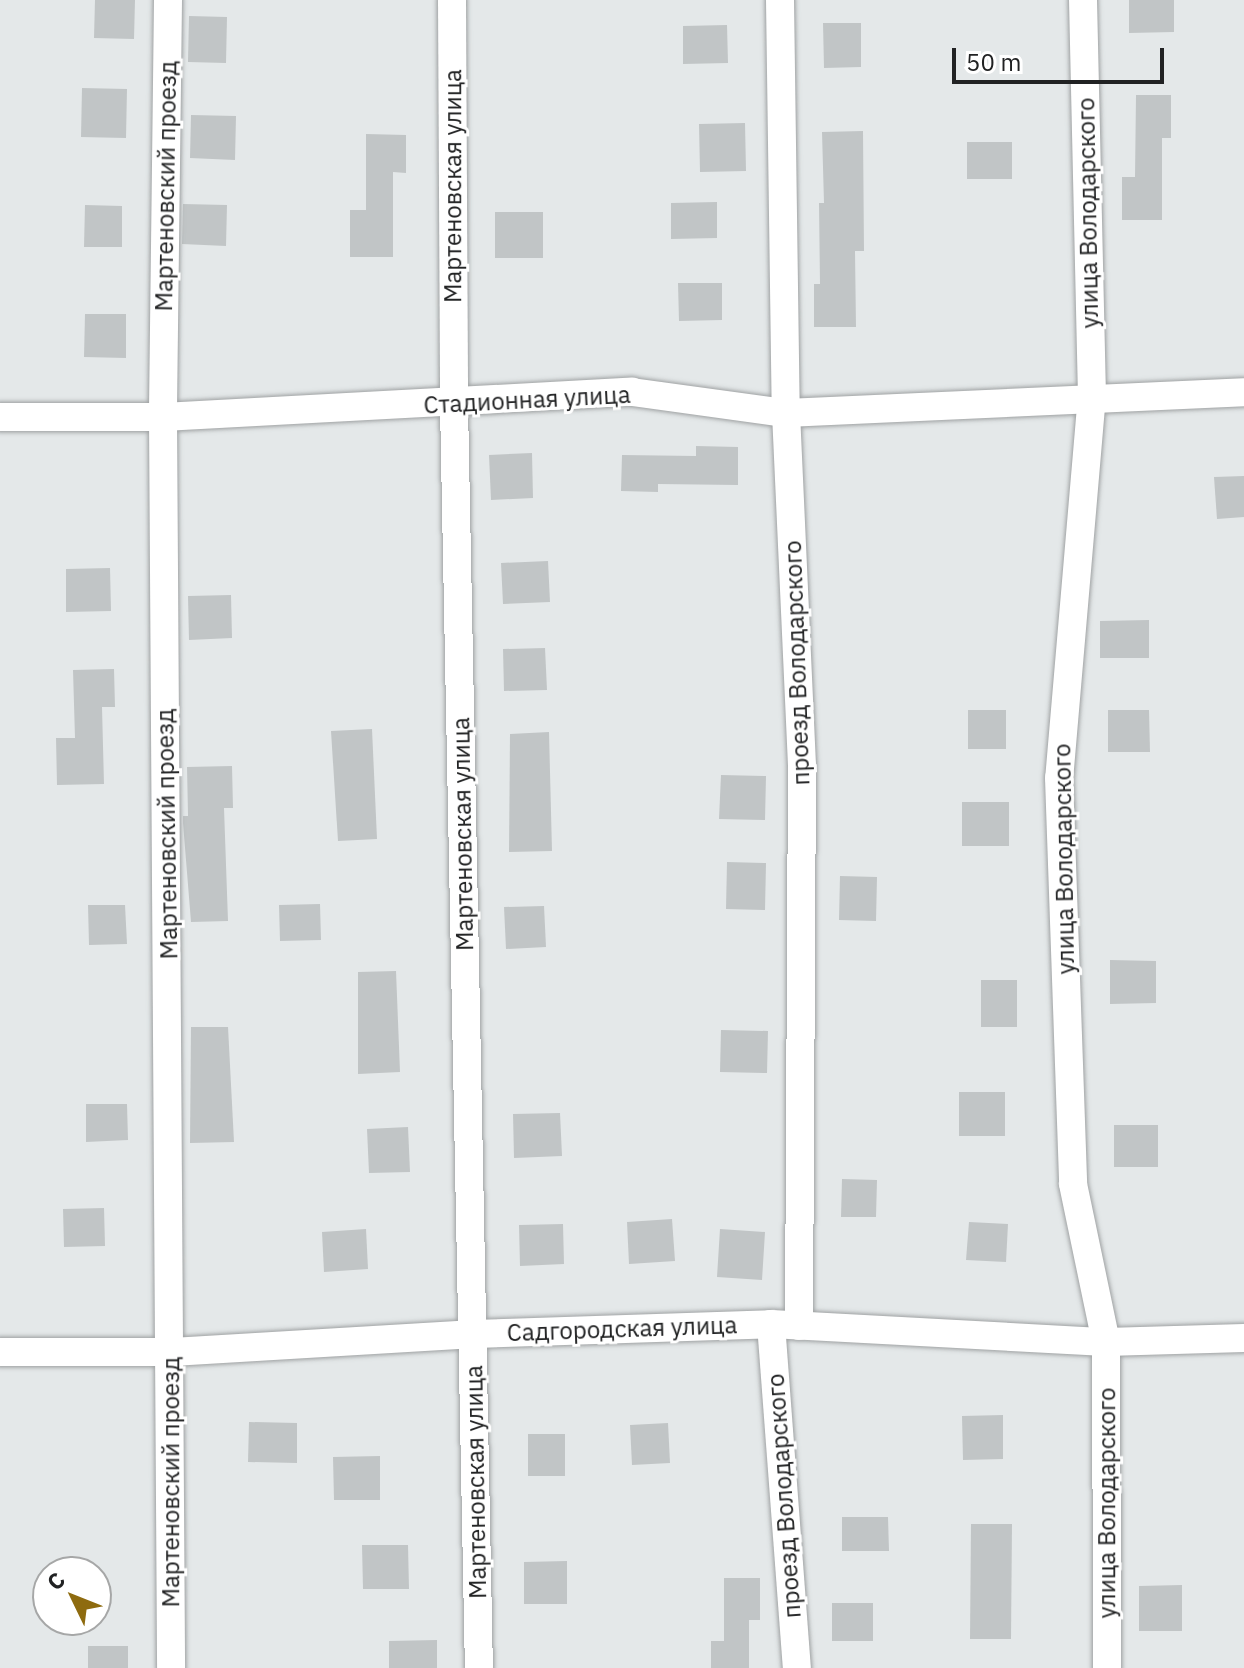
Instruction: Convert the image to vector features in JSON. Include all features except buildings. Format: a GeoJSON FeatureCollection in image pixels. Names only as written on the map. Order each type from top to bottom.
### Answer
{"type":"FeatureCollection","features":[{"type":"Feature","properties":{"kind":"street","name":"Мартеновский проезд"},"geometry":{"type":"LineString","coordinates":[[168,0],[163,417],[172,1352],[171,1668]]}},
{"type":"Feature","properties":{"kind":"street","name":"Мартеновская улица"},"geometry":{"type":"LineString","coordinates":[[452,0],[454,405],[479,1668]]}},
{"type":"Feature","properties":{"kind":"street","name":"проезд Володарского"},"geometry":{"type":"LineString","coordinates":[[780,0],[786,413],[802,766],[799,1326]]}},
{"type":"Feature","properties":{"kind":"street","name":"улица Володарского"},"geometry":{"type":"LineString","coordinates":[[1083,0],[1092,395],[1059,778],[1073,1184],[1106,1342],[1107,1668]]}},
{"type":"Feature","properties":{"kind":"street","name":"Стадионная улица"},"geometry":{"type":"LineString","coordinates":[[0,417],[163,417],[454,405],[632,392],[786,413],[1092,395],[1244,392]]}},
{"type":"Feature","properties":{"kind":"street","name":"проезд Володарского"},"geometry":{"type":"LineString","coordinates":[[771,1324],[797,1668]]}},
{"type":"Feature","properties":{"kind":"street","name":"Садгородская улица"},"geometry":{"type":"LineString","coordinates":[[0,1352],[172,1352],[474,1334],[771,1324],[1106,1342],[1244,1338]]}}]}
